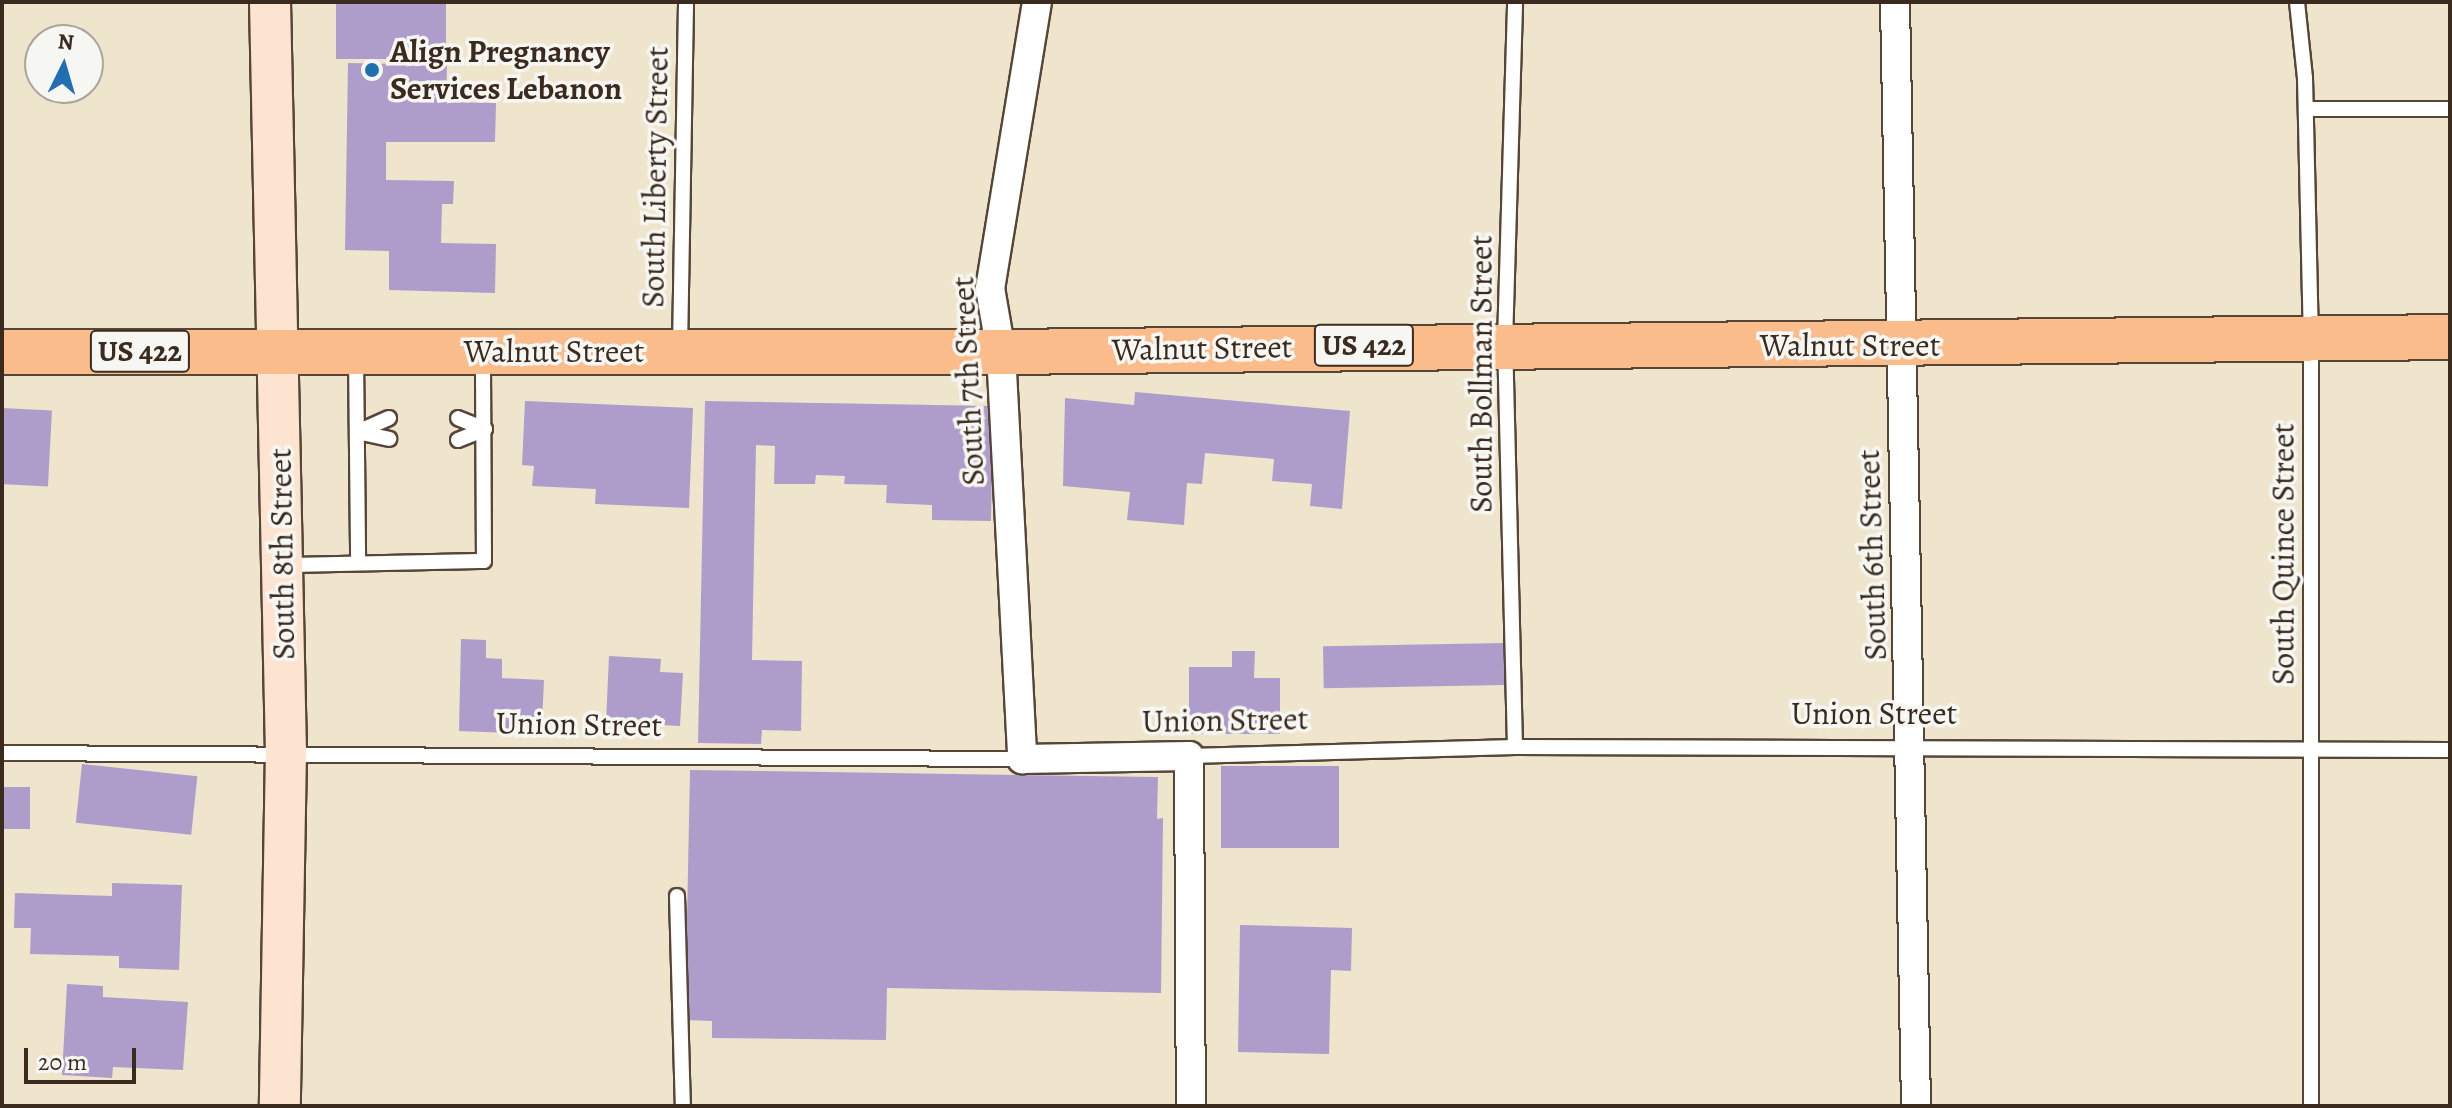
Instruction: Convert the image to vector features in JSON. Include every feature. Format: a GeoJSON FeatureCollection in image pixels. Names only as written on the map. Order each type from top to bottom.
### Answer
{"type":"FeatureCollection","features":[{"type":"Feature","properties":{"kind":"highway","name":"Walnut Street"},"geometry":{"type":"LineString","coordinates":[[2,352],[278,349],[1001,352],[1505,343],[1900,346],[2311,336],[2450,337]]}},
{"type":"Feature","properties":{"kind":"street","name":"South 8th Street"},"geometry":{"type":"LineString","coordinates":[[270,2],[286,751],[280,1106]]}},
{"type":"Feature","properties":{"kind":"street","name":"South 7th Street"},"geometry":{"type":"LineString","coordinates":[[1022,759],[1001,352],[990,288],[1037,2]]}},
{"type":"Feature","properties":{"kind":"street","name":"South 6th Street"},"geometry":{"type":"LineString","coordinates":[[1895,2],[1916,1106]]}},
{"type":"Feature","properties":{"kind":"street","name":"Union Street"},"geometry":{"type":"LineString","coordinates":[[1022,759],[1189,756]]}},
{"type":"Feature","properties":{"kind":"street"},"geometry":{"type":"LineString","coordinates":[[1189,756],[1191,1106]]}},
{"type":"Feature","properties":{"kind":"lane","name":"South Liberty Street"},"geometry":{"type":"LineString","coordinates":[[680,352],[686,2]]}},
{"type":"Feature","properties":{"kind":"lane","name":"South Bollman Street"},"geometry":{"type":"LineString","coordinates":[[1515,2],[1505,343],[1515,747]]}},
{"type":"Feature","properties":{"kind":"lane","name":"South Quince Street"},"geometry":{"type":"LineString","coordinates":[[2297,2],[2306,109],[2311,336],[2311,1106]]}},
{"type":"Feature","properties":{"kind":"lane"},"geometry":{"type":"LineString","coordinates":[[2306,109],[2450,109]]}},
{"type":"Feature","properties":{"kind":"lane"},"geometry":{"type":"LineString","coordinates":[[356,349],[358,563]]}},
{"type":"Feature","properties":{"kind":"lane"},"geometry":{"type":"LineString","coordinates":[[282,565],[484,561],[483,351]]}},
{"type":"Feature","properties":{"kind":"lane"},"geometry":{"type":"LineString","coordinates":[[357,432],[389,418]]}},
{"type":"Feature","properties":{"kind":"lane"},"geometry":{"type":"LineString","coordinates":[[458,418],[485,429]]}},
{"type":"Feature","properties":{"kind":"lane"},"geometry":{"type":"LineString","coordinates":[[458,440],[485,429]]}},
{"type":"Feature","properties":{"kind":"lane"},"geometry":{"type":"LineString","coordinates":[[357,432],[389,439]]}},
{"type":"Feature","properties":{"kind":"lane","name":"Union Street"},"geometry":{"type":"LineString","coordinates":[[1189,756],[1515,747],[2450,750]]}},
{"type":"Feature","properties":{"kind":"lane","name":"Union Street"},"geometry":{"type":"LineString","coordinates":[[2,753],[286,751],[639,760],[1022,759]]}},
{"type":"Feature","properties":{"kind":"lane"},"geometry":{"type":"LineString","coordinates":[[677,896],[683,1106]]}},
{"type":"Feature","properties":{"kind":"building"},"geometry":{"type":"Polygon","coordinates":[[[336,2],[446,2],[446,59],[336,59],[336,2]]]}},
{"type":"Feature","properties":{"kind":"building"},"geometry":{"type":"Polygon","coordinates":[[[348,63],[447,65],[446,102],[496,103],[495,142],[386,142],[386,180],[454,181],[453,204],[442,204],[441,243],[496,244],[495,293],[389,290],[389,251],[345,250],[348,63]]]}},
{"type":"Feature","properties":{"kind":"building"},"geometry":{"type":"Polygon","coordinates":[[[1135,392],[1350,411],[1342,509],[1310,506],[1312,484],[1272,481],[1274,459],[1205,453],[1202,484],[1187,483],[1184,525],[1127,520],[1130,492],[1063,486],[1065,398],[1134,405],[1135,392]]]}},
{"type":"Feature","properties":{"kind":"building"},"geometry":{"type":"Polygon","coordinates":[[[525,401],[693,408],[689,508],[595,504],[596,489],[532,486],[534,466],[522,465],[525,401]]]}},
{"type":"Feature","properties":{"kind":"building"},"geometry":{"type":"Polygon","coordinates":[[[705,401],[993,406],[991,521],[932,520],[932,505],[886,503],[887,485],[844,484],[845,476],[816,475],[815,484],[774,484],[775,446],[756,445],[752,660],[802,661],[801,731],[762,730],[761,744],[698,743],[705,401]]]}},
{"type":"Feature","properties":{"kind":"building"},"geometry":{"type":"Polygon","coordinates":[[[2,408],[52,411],[48,487],[2,484],[2,408]]]}},
{"type":"Feature","properties":{"kind":"building"},"geometry":{"type":"Polygon","coordinates":[[[461,639],[486,640],[486,658],[502,659],[502,678],[544,680],[542,723],[513,722],[513,733],[459,731],[461,639]]]}},
{"type":"Feature","properties":{"kind":"building"},"geometry":{"type":"Polygon","coordinates":[[[1504,643],[1505,685],[1324,688],[1323,646],[1504,643]]]}},
{"type":"Feature","properties":{"kind":"building"},"geometry":{"type":"Polygon","coordinates":[[[1232,651],[1255,651],[1254,678],[1280,678],[1280,734],[1189,734],[1189,667],[1232,667],[1232,651]]]}},
{"type":"Feature","properties":{"kind":"building"},"geometry":{"type":"Polygon","coordinates":[[[609,656],[661,659],[660,672],[683,673],[680,726],[606,722],[609,656]]]}},
{"type":"Feature","properties":{"kind":"building"},"geometry":{"type":"Polygon","coordinates":[[[82,764],[197,776],[191,835],[76,823],[82,764]]]}},
{"type":"Feature","properties":{"kind":"building"},"geometry":{"type":"Polygon","coordinates":[[[1221,766],[1339,766],[1339,848],[1221,848],[1221,766]]]}},
{"type":"Feature","properties":{"kind":"building"},"geometry":{"type":"Polygon","coordinates":[[[690,770],[1158,777],[1157,819],[1163,818],[1161,993],[887,988],[886,1040],[712,1038],[712,1021],[685,1020],[690,770]]]}},
{"type":"Feature","properties":{"kind":"building"},"geometry":{"type":"Polygon","coordinates":[[[2,787],[30,787],[30,829],[2,829],[2,787]]]}},
{"type":"Feature","properties":{"kind":"building"},"geometry":{"type":"Polygon","coordinates":[[[112,883],[182,885],[179,970],[119,968],[119,956],[30,954],[31,928],[14,928],[15,893],[112,896],[112,883]]]}},
{"type":"Feature","properties":{"kind":"building"},"geometry":{"type":"Polygon","coordinates":[[[1240,925],[1352,928],[1351,971],[1331,970],[1329,1054],[1238,1052],[1240,925]]]}},
{"type":"Feature","properties":{"kind":"building"},"geometry":{"type":"Polygon","coordinates":[[[67,984],[103,986],[103,997],[188,1002],[183,1070],[113,1067],[112,1078],[62,1075],[67,984]]]}},
{"type":"Feature","properties":{"kind":"place","name":"Align Pregnancy Services Lebanon"},"geometry":{"type":"Point","coordinates":[372,70]}}]}
